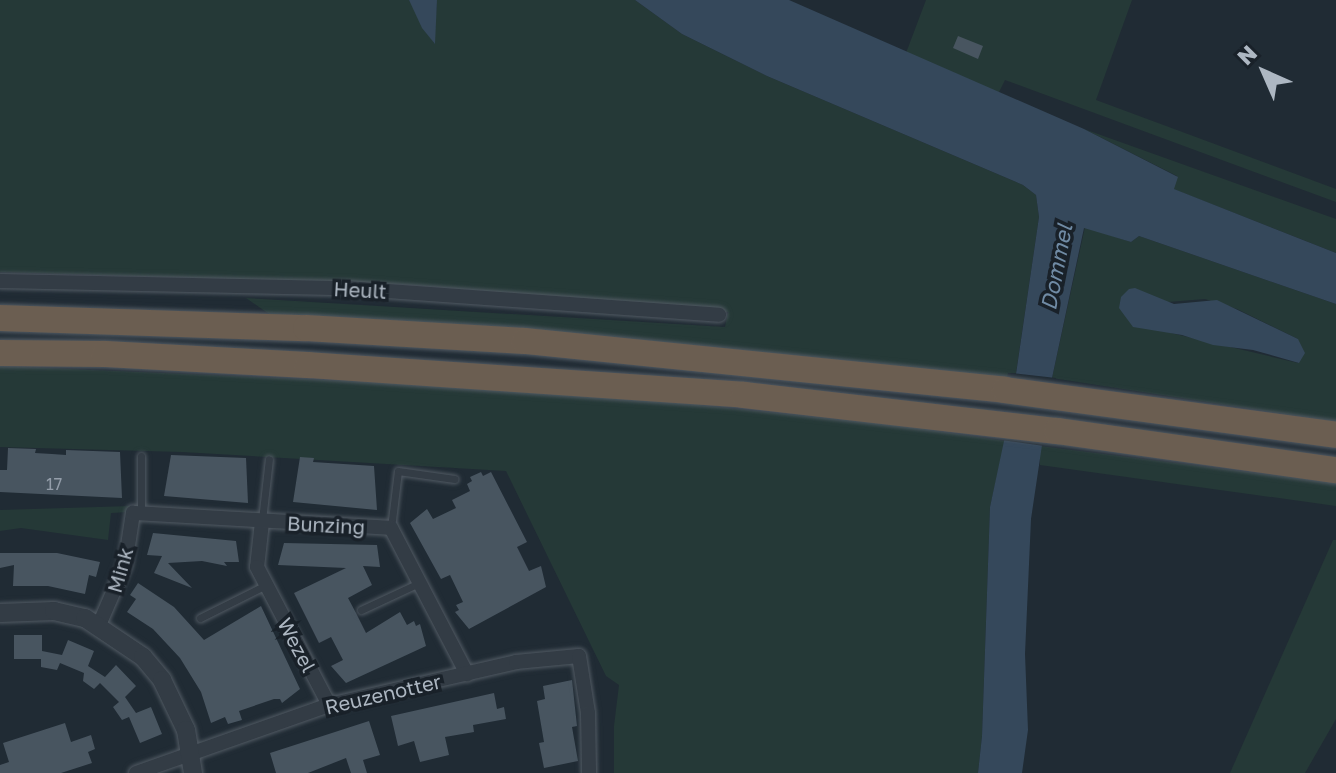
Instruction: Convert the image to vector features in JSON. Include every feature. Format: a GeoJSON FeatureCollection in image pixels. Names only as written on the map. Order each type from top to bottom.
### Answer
{"type":"FeatureCollection","features":[{"type":"Feature","properties":{"kind":"highway"},"geometry":{"type":"LineString","coordinates":[[0,318],[306,328],[525,341],[1005,390],[1336,435]]}},
{"type":"Feature","properties":{"kind":"highway"},"geometry":{"type":"LineString","coordinates":[[0,353],[277,363],[744,395],[1057,431],[1336,470]]}},
{"type":"Feature","properties":{"kind":"street","name":"Heult"},"geometry":{"type":"LineString","coordinates":[[0,281],[346,288],[719,315]]}},
{"type":"Feature","properties":{"kind":"street","name":"Bunzing"},"geometry":{"type":"LineString","coordinates":[[137,513],[391,528],[467,674]]}},
{"type":"Feature","properties":{"kind":"street","name":"Mink"},"geometry":{"type":"LineString","coordinates":[[99,625],[125,565],[137,513]]}},
{"type":"Feature","properties":{"kind":"street","name":"Wezel"},"geometry":{"type":"LineString","coordinates":[[262,522],[257,567],[329,705]]}},
{"type":"Feature","properties":{"kind":"street"},"geometry":{"type":"LineString","coordinates":[[0,613],[54,611],[99,625],[143,657],[162,680],[186,730],[193,764]]}},
{"type":"Feature","properties":{"kind":"street","name":"Reuzenotter"},"geometry":{"type":"LineString","coordinates":[[136,773],[193,764],[329,705],[516,662],[579,656],[588,713],[589,773]]}},
{"type":"Feature","properties":{"kind":"lane"},"geometry":{"type":"LineString","coordinates":[[137,513],[141,456]]}},
{"type":"Feature","properties":{"kind":"lane","name":"Bunzing"},"geometry":{"type":"LineString","coordinates":[[262,522],[269,459]]}},
{"type":"Feature","properties":{"kind":"lane","name":"Bunzing"},"geometry":{"type":"LineString","coordinates":[[391,528],[398,471],[454,479]]}},
{"type":"Feature","properties":{"kind":"lane"},"geometry":{"type":"LineString","coordinates":[[361,610],[421,582]]}},
{"type":"Feature","properties":{"kind":"lane"},"geometry":{"type":"LineString","coordinates":[[200,618],[266,584]]}},
{"type":"Feature","properties":{"kind":"green space"},"geometry":{"type":"Polygon","coordinates":[[[0,0],[409,0],[434,43],[437,0],[635,0],[682,34],[767,76],[1023,185],[1036,195],[1039,217],[1016,373],[1008,373],[1007,378],[605,336],[272,316],[246,298],[725,327],[728,312],[682,306],[399,284],[0,272],[0,0]]]}},
{"type":"Feature","properties":{"kind":"green space"},"geometry":{"type":"Polygon","coordinates":[[[926,0],[1132,0],[1096,100],[1336,189],[1336,202],[1005,80],[998,94],[906,53],[926,0]]]}},
{"type":"Feature","properties":{"kind":"green space"},"geometry":{"type":"Polygon","coordinates":[[[1084,129],[1336,219],[1336,253],[1173,189],[1177,176],[1084,129]]]}},
{"type":"Feature","properties":{"kind":"green space"},"geometry":{"type":"Polygon","coordinates":[[[1085,227],[1131,242],[1139,236],[1336,304],[1336,422],[1052,378],[1085,227]],[[1205,299],[1168,302],[1171,333],[1298,363],[1298,339],[1237,309],[1205,299]]]}},
{"type":"Feature","properties":{"kind":"green space"},"geometry":{"type":"Polygon","coordinates":[[[0,366],[373,382],[650,400],[903,426],[1005,441],[990,507],[978,773],[614,773],[614,726],[619,685],[606,676],[506,471],[182,452],[0,447],[0,366]]]}},
{"type":"Feature","properties":{"kind":"green space"},"geometry":{"type":"Polygon","coordinates":[[[1040,446],[1336,483],[1336,506],[1040,465],[1040,446]]]}},
{"type":"Feature","properties":{"kind":"green space"},"geometry":{"type":"Polygon","coordinates":[[[131,506],[130,512],[111,513],[108,540],[21,528],[0,531],[0,510],[131,506]]]}},
{"type":"Feature","properties":{"kind":"green space"},"geometry":{"type":"Polygon","coordinates":[[[1333,540],[1336,540],[1336,719],[1305,773],[1230,773],[1333,540]]]}},
{"type":"Feature","properties":{"kind":"water"},"geometry":{"type":"Polygon","coordinates":[[[409,0],[437,0],[435,44],[422,28],[409,0]]]}},
{"type":"Feature","properties":{"kind":"water","name":"Dommel"},"geometry":{"type":"Polygon","coordinates":[[[635,0],[789,0],[1084,129],[1178,177],[1174,189],[1336,253],[1336,304],[1139,236],[1131,242],[1084,228],[1052,378],[1031,519],[1025,654],[1028,730],[1022,773],[978,773],[990,507],[1011,408],[1039,217],[1036,195],[1023,185],[767,76],[682,34],[635,0]]]}},
{"type":"Feature","properties":{"kind":"water"},"geometry":{"type":"Polygon","coordinates":[[[1135,288],[1174,304],[1217,300],[1298,339],[1305,353],[1299,363],[1253,350],[1213,345],[1182,335],[1133,327],[1119,308],[1121,297],[1129,289],[1135,288]]]}},
{"type":"Feature","properties":{"kind":"pier"},"geometry":{"type":"Polygon","coordinates":[[[1012,373],[1056,378],[1044,446],[1001,440],[1012,373]]]}},
{"type":"Feature","properties":{"kind":"building"},"geometry":{"type":"Polygon","coordinates":[[[958,36],[983,46],[978,59],[953,48],[958,36]]]}},
{"type":"Feature","properties":{"kind":"building"},"geometry":{"type":"Polygon","coordinates":[[[8,448],[66,455],[66,450],[120,452],[122,498],[0,492],[0,470],[7,470],[8,448]]]}},
{"type":"Feature","properties":{"kind":"building"},"geometry":{"type":"Polygon","coordinates":[[[171,455],[246,458],[248,503],[164,496],[171,455]]]}},
{"type":"Feature","properties":{"kind":"building"},"geometry":{"type":"Polygon","coordinates":[[[300,457],[314,458],[313,462],[374,466],[377,510],[293,502],[300,457]]]}},
{"type":"Feature","properties":{"kind":"building"},"geometry":{"type":"Polygon","coordinates":[[[481,472],[483,476],[491,472],[527,542],[517,547],[529,571],[541,566],[546,587],[469,629],[455,612],[459,610],[456,605],[463,602],[450,575],[441,579],[410,523],[427,509],[433,519],[456,508],[452,500],[470,491],[467,484],[472,481],[470,477],[481,472]]]}},
{"type":"Feature","properties":{"kind":"building"},"geometry":{"type":"Polygon","coordinates":[[[153,533],[236,541],[239,562],[224,562],[227,566],[202,561],[168,563],[192,588],[154,573],[162,556],[147,555],[153,533]]]}},
{"type":"Feature","properties":{"kind":"building"},"geometry":{"type":"Polygon","coordinates":[[[284,543],[377,545],[380,567],[363,566],[372,585],[348,598],[366,633],[400,612],[407,625],[414,621],[416,626],[420,624],[426,646],[346,683],[331,666],[343,660],[331,637],[319,643],[294,593],[346,568],[278,565],[284,543]]]}},
{"type":"Feature","properties":{"kind":"building"},"geometry":{"type":"Polygon","coordinates":[[[0,553],[57,553],[100,562],[96,577],[89,575],[85,594],[48,586],[13,586],[14,565],[0,568],[0,553]]]}},
{"type":"Feature","properties":{"kind":"building"},"geometry":{"type":"Polygon","coordinates":[[[138,583],[174,607],[204,640],[261,606],[300,689],[282,703],[280,699],[274,699],[239,711],[242,720],[228,724],[225,717],[211,723],[201,692],[180,658],[153,629],[127,612],[136,599],[130,595],[138,583]]]}},
{"type":"Feature","properties":{"kind":"building"},"geometry":{"type":"Polygon","coordinates":[[[14,635],[42,635],[42,651],[62,655],[68,640],[94,651],[88,666],[105,677],[116,665],[136,686],[125,697],[136,713],[151,707],[162,734],[140,743],[129,717],[122,720],[113,707],[119,702],[100,683],[94,689],[83,681],[84,673],[60,663],[57,670],[41,667],[41,659],[14,659],[14,635]]]}},
{"type":"Feature","properties":{"kind":"building"},"geometry":{"type":"Polygon","coordinates":[[[572,680],[577,726],[572,727],[578,761],[544,768],[539,743],[544,742],[537,701],[545,699],[543,686],[572,680]]]}},
{"type":"Feature","properties":{"kind":"building"},"geometry":{"type":"Polygon","coordinates":[[[494,693],[497,709],[504,707],[506,719],[473,725],[474,732],[445,737],[449,755],[420,762],[414,741],[398,746],[391,716],[494,693]]]}},
{"type":"Feature","properties":{"kind":"building"},"geometry":{"type":"Polygon","coordinates":[[[369,721],[380,755],[363,760],[367,773],[351,773],[346,758],[308,773],[276,773],[270,753],[369,721]]]}},
{"type":"Feature","properties":{"kind":"building"},"geometry":{"type":"Polygon","coordinates":[[[65,723],[71,742],[91,735],[95,749],[88,752],[92,763],[61,773],[0,773],[0,765],[9,762],[3,743],[65,723]]]}}]}
